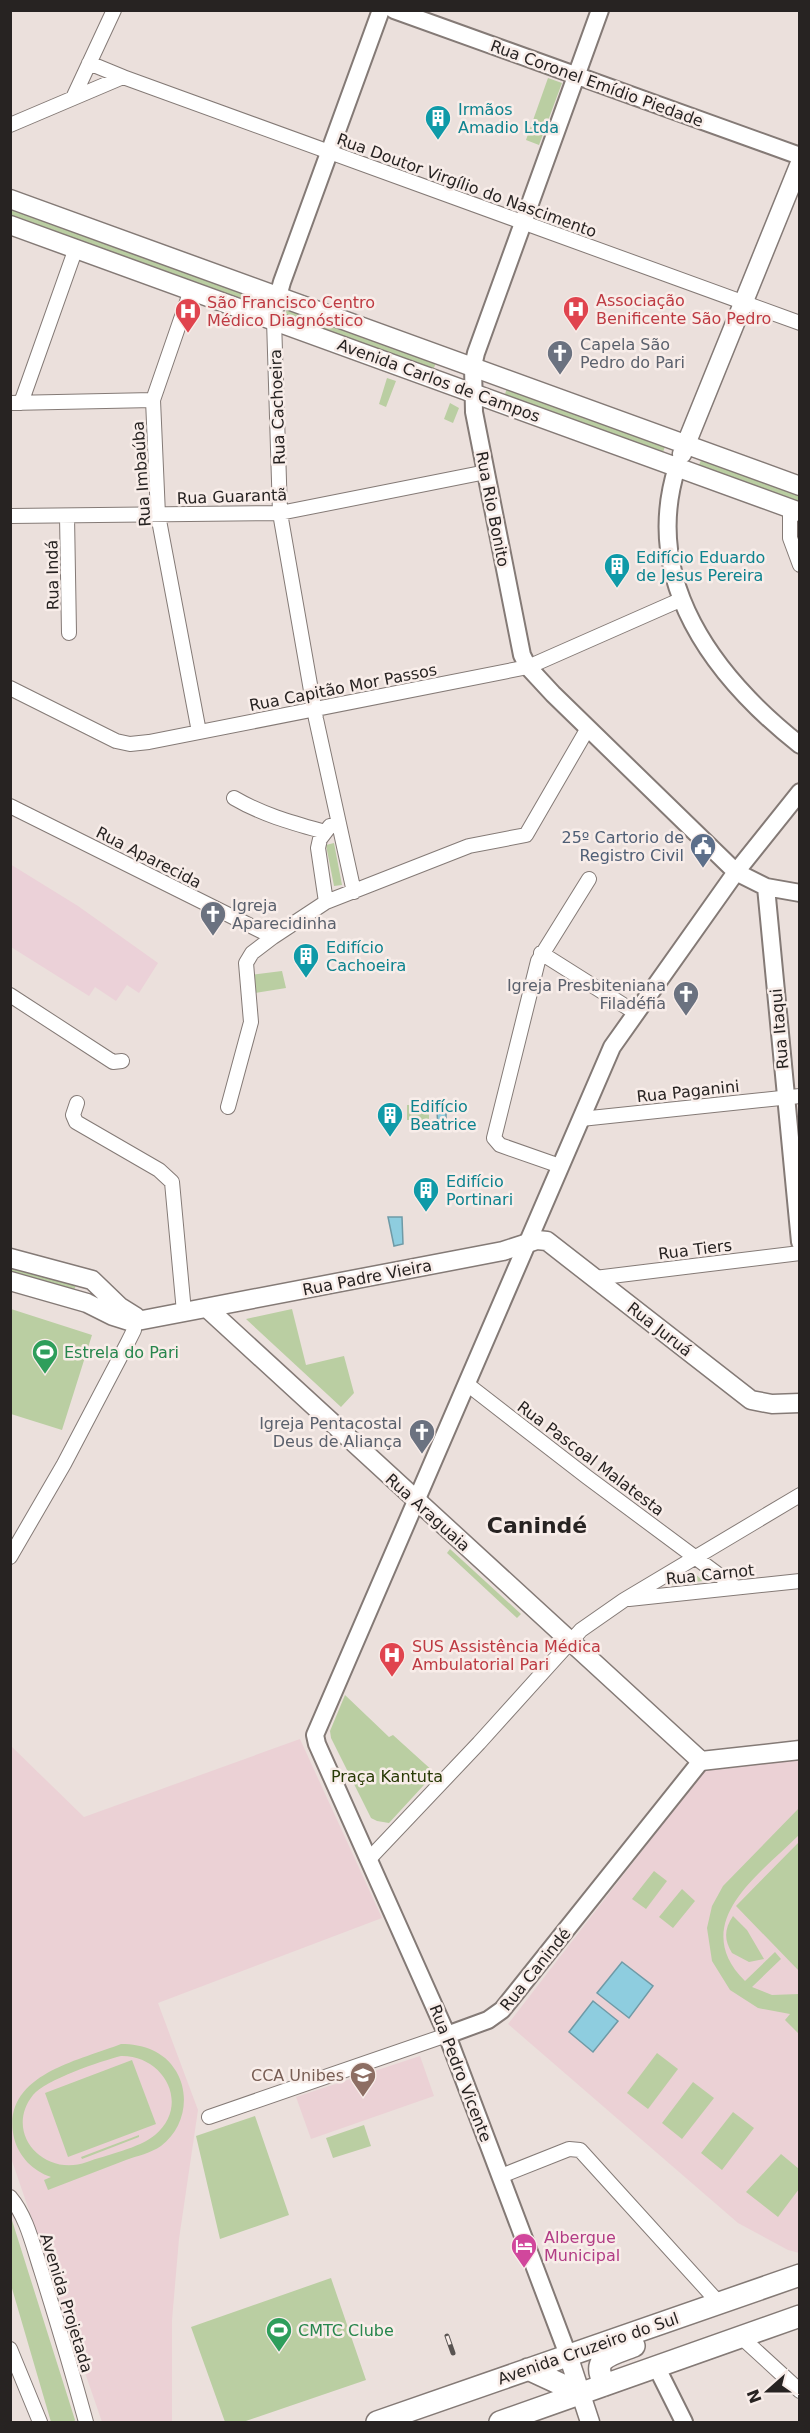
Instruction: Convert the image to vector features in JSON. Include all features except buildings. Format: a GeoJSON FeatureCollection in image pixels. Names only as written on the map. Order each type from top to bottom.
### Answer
{"type":"FeatureCollection","features":[{"type":"Feature","properties":{"kind":"main road"},"geometry":{"type":"LineString","coordinates":[[677,467],[800,163]]}},
{"type":"Feature","properties":{"kind":"main road","name":"Avenida Carlos de Campos"},"geometry":{"type":"LineString","coordinates":[[10,199],[800,486]]}},
{"type":"Feature","properties":{"kind":"main road","name":"Avenida Carlos de Campos"},"geometry":{"type":"LineString","coordinates":[[10,225],[795,510]]}},
{"type":"Feature","properties":{"kind":"main road","name":"Rua Juruá"},"geometry":{"type":"LineString","coordinates":[[527,1244],[537,1240],[547,1241],[751,1400],[772,1404],[800,1403]]}},
{"type":"Feature","properties":{"kind":"main road","name":"Rua Padre Vieira"},"geometry":{"type":"LineString","coordinates":[[207,1308],[503,1251],[527,1244]]}},
{"type":"Feature","properties":{"kind":"main road"},"geometry":{"type":"LineString","coordinates":[[10,1258],[92,1280],[134,1318]]}},
{"type":"Feature","properties":{"kind":"main road"},"geometry":{"type":"LineString","coordinates":[[74,1299],[84,1292],[84,1278]]}},
{"type":"Feature","properties":{"kind":"main road"},"geometry":{"type":"LineString","coordinates":[[10,1281],[87,1303],[113,1316],[134,1318],[207,1308]]}},
{"type":"Feature","properties":{"kind":"main road","name":"Rua Araguaia"},"geometry":{"type":"LineString","coordinates":[[207,1308],[701,1761]]}},
{"type":"Feature","properties":{"kind":"main road"},"geometry":{"type":"LineString","coordinates":[[701,1761],[800,1750]]}},
{"type":"Feature","properties":{"kind":"main road","name":"Avenida Cruzeiro do Sul"},"geometry":{"type":"LineString","coordinates":[[377,2422],[800,2275]]}},
{"type":"Feature","properties":{"kind":"main road"},"geometry":{"type":"LineString","coordinates":[[500,2422],[800,2316]]}},
{"type":"Feature","properties":{"kind":"main road"},"geometry":{"type":"LineString","coordinates":[[605,2385],[599,2373],[599,2367],[604,2358],[659,2335],[669,2320]]}},
{"type":"Feature","properties":{"kind":"main road","name":"Rua Pedro Vicente"},"geometry":{"type":"LineString","coordinates":[[568,2355],[590,2422]]}},
{"type":"Feature","properties":{"kind":"main road"},"geometry":{"type":"LineString","coordinates":[[528,2369],[582,2394]]}},
{"type":"Feature","properties":{"kind":"street"},"geometry":{"type":"LineString","coordinates":[[73,99],[114,10]]}},
{"type":"Feature","properties":{"kind":"street","name":"Rua Cachoeira"},"geometry":{"type":"LineString","coordinates":[[354,892],[315,709],[280,513],[274,320],[278,295],[381,10]]}},
{"type":"Feature","properties":{"kind":"street","name":"Rua Coronel Emídio Piedade"},"geometry":{"type":"LineString","coordinates":[[394,10],[800,156]]}},
{"type":"Feature","properties":{"kind":"street","name":"Rua Rio Bonito"},"geometry":{"type":"LineString","coordinates":[[600,10],[473,366],[474,412],[522,655],[528,667],[553,694],[736,872],[766,888],[800,893]]}},
{"type":"Feature","properties":{"kind":"street","name":"Rua Doutor Virgílio do Nascimento"},"geometry":{"type":"LineString","coordinates":[[89,63],[800,323]]}},
{"type":"Feature","properties":{"kind":"street"},"geometry":{"type":"LineString","coordinates":[[10,125],[123,77]]}},
{"type":"Feature","properties":{"kind":"street"},"geometry":{"type":"LineString","coordinates":[[76,248],[16,403],[153,400]]}},
{"type":"Feature","properties":{"kind":"street","name":"Rua Imbaúba"},"geometry":{"type":"LineString","coordinates":[[191,290],[153,400],[158,515],[199,732]]}},
{"type":"Feature","properties":{"kind":"street"},"geometry":{"type":"LineString","coordinates":[[677,467],[668,501],[666,539],[680,600],[708,648],[738,689],[757,710],[800,745]]}},
{"type":"Feature","properties":{"kind":"street","name":"Rua Guarantã"},"geometry":{"type":"LineString","coordinates":[[10,516],[280,513],[486,472]]}},
{"type":"Feature","properties":{"kind":"street"},"geometry":{"type":"LineString","coordinates":[[795,510],[790,538],[800,565]]}},
{"type":"Feature","properties":{"kind":"street","name":"Rua Indá"},"geometry":{"type":"LineString","coordinates":[[67,516],[69,633]]}},
{"type":"Feature","properties":{"kind":"street","name":"Rua Capitão Mor Passos"},"geometry":{"type":"LineString","coordinates":[[10,688],[123,743],[149,742],[528,667],[680,600]]}},
{"type":"Feature","properties":{"kind":"street"},"geometry":{"type":"LineString","coordinates":[[228,1107],[251,1022],[246,963],[252,953],[326,902],[469,846],[526,835],[588,728]]}},
{"type":"Feature","properties":{"kind":"street"},"geometry":{"type":"LineString","coordinates":[[415,1500],[612,1047],[736,872],[800,792]]}},
{"type":"Feature","properties":{"kind":"street"},"geometry":{"type":"LineString","coordinates":[[234,798],[278,819],[325,832]]}},
{"type":"Feature","properties":{"kind":"street","name":"Rua Aparecida"},"geometry":{"type":"LineString","coordinates":[[10,806],[273,937]]}},
{"type":"Feature","properties":{"kind":"street"},"geometry":{"type":"LineString","coordinates":[[326,902],[318,848],[325,832],[337,818]]}},
{"type":"Feature","properties":{"kind":"street"},"geometry":{"type":"LineString","coordinates":[[560,1166],[500,1145],[494,1138],[541,953],[590,879]]}},
{"type":"Feature","properties":{"kind":"street","name":"Rua Itaqui"},"geometry":{"type":"LineString","coordinates":[[766,888],[793,1097],[800,1242]]}},
{"type":"Feature","properties":{"kind":"street"},"geometry":{"type":"LineString","coordinates":[[541,953],[636,1013]]}},
{"type":"Feature","properties":{"kind":"street"},"geometry":{"type":"LineString","coordinates":[[10,995],[113,1062],[122,1061]]}},
{"type":"Feature","properties":{"kind":"street","name":"Rua Paganini"},"geometry":{"type":"LineString","coordinates":[[581,1119],[793,1097]]}},
{"type":"Feature","properties":{"kind":"street"},"geometry":{"type":"LineString","coordinates":[[77,1103],[73,1114],[76,1122],[167,1175],[174,1188],[184,1312]]}},
{"type":"Feature","properties":{"kind":"street","name":"Rua Tiers"},"geometry":{"type":"LineString","coordinates":[[595,1278],[800,1253]]}},
{"type":"Feature","properties":{"kind":"street"},"geometry":{"type":"LineString","coordinates":[[10,1557],[64,1464],[128,1344],[134,1330],[134,1318]]}},
{"type":"Feature","properties":{"kind":"street","name":"Rua Pascoal Malatesta"},"geometry":{"type":"LineString","coordinates":[[467,1384],[735,1587]]}},
{"type":"Feature","properties":{"kind":"street","name":"Rua Carnot"},"geometry":{"type":"LineString","coordinates":[[369,1858],[586,1626],[624,1600],[800,1495]]}},
{"type":"Feature","properties":{"kind":"street","name":"Rua Pedro Vicente"},"geometry":{"type":"LineString","coordinates":[[415,1500],[316,1730],[317,1744],[447,2035],[568,2355]]}},
{"type":"Feature","properties":{"kind":"street","name":"Rua Carnot"},"geometry":{"type":"LineString","coordinates":[[624,1600],[800,1581]]}},
{"type":"Feature","properties":{"kind":"street","name":"Rua Canindé"},"geometry":{"type":"LineString","coordinates":[[209,2117],[447,2035],[488,2020],[502,2010],[701,1761]]}},
{"type":"Feature","properties":{"kind":"street"},"geometry":{"type":"LineString","coordinates":[[501,2176],[569,2149],[580,2150],[718,2302]]}},
{"type":"Feature","properties":{"kind":"street","name":"Avenida Projetada"},"geometry":{"type":"LineString","coordinates":[[10,2197],[22,2217],[36,2256],[60,2330],[85,2421]]}},
{"type":"Feature","properties":{"kind":"street"},"geometry":{"type":"LineString","coordinates":[[740,2336],[800,2391]]}},
{"type":"Feature","properties":{"kind":"street"},"geometry":{"type":"LineString","coordinates":[[10,2349],[40,2422]]}},
{"type":"Feature","properties":{"kind":"street"},"geometry":{"type":"LineString","coordinates":[[656,2366],[684,2422]]}},
{"type":"Feature","properties":{"kind":"shaded area"},"geometry":{"type":"Polygon","coordinates":[[[10,864],[78,906],[158,963],[139,993],[127,985],[116,1001],[95,987],[89,996],[11,947],[10,864]]]}},
{"type":"Feature","properties":{"kind":"shaded area"},"geometry":{"type":"Polygon","coordinates":[[[300,1739],[382,1918],[158,2003],[198,2110],[179,2239],[172,2320],[172,2422],[102,2422],[11,2158],[10,1745],[84,1817],[300,1739]]]}},
{"type":"Feature","properties":{"kind":"shaded area"},"geometry":{"type":"Polygon","coordinates":[[[799,1758],[799,2253],[788,2250],[738,2223],[508,2024],[707,1767],[799,1758]]]}},
{"type":"Feature","properties":{"kind":"shaded area","name":"CCA Unibes"},"geometry":{"type":"Polygon","coordinates":[[[420,2056],[434,2096],[311,2139],[296,2097],[420,2056]]]}},
{"type":"Feature","properties":{"kind":"green space"},"geometry":{"type":"Polygon","coordinates":[[[548,78],[562,83],[539,145],[526,140],[548,78]]]}},
{"type":"Feature","properties":{"kind":"green space"},"geometry":{"type":"Polygon","coordinates":[[[10,206],[244,290],[240,301],[11,219],[10,206]]]}},
{"type":"Feature","properties":{"kind":"green space"},"geometry":{"type":"Polygon","coordinates":[[[288,306],[437,359],[433,371],[284,318],[288,306]]]}},
{"type":"Feature","properties":{"kind":"green space"},"geometry":{"type":"Polygon","coordinates":[[[387,378],[396,381],[386,407],[379,404],[387,378]]]}},
{"type":"Feature","properties":{"kind":"green space"},"geometry":{"type":"Polygon","coordinates":[[[508,385],[666,444],[662,455],[504,397],[508,385]]]}},
{"type":"Feature","properties":{"kind":"green space"},"geometry":{"type":"Polygon","coordinates":[[[450,403],[459,408],[453,423],[444,419],[450,403]]]}},
{"type":"Feature","properties":{"kind":"green space"},"geometry":{"type":"Polygon","coordinates":[[[702,457],[799,493],[799,506],[698,468],[702,457]]]}},
{"type":"Feature","properties":{"kind":"green space"},"geometry":{"type":"Polygon","coordinates":[[[334,843],[342,885],[334,886],[326,845],[334,843]]]}},
{"type":"Feature","properties":{"kind":"green space"},"geometry":{"type":"Polygon","coordinates":[[[282,971],[286,988],[255,993],[250,975],[282,971]]]}},
{"type":"Feature","properties":{"kind":"green space"},"geometry":{"type":"Polygon","coordinates":[[[407,1105],[429,1105],[429,1120],[407,1120],[407,1105]]]}},
{"type":"Feature","properties":{"kind":"green space"},"geometry":{"type":"Polygon","coordinates":[[[10,1267],[76,1285],[74,1290],[11,1272],[10,1267]]]}},
{"type":"Feature","properties":{"kind":"green space","name":"Estrela do Pari"},"geometry":{"type":"Polygon","coordinates":[[[11,1309],[92,1335],[62,1430],[11,1414],[11,1309]]]}},
{"type":"Feature","properties":{"kind":"green space"},"geometry":{"type":"Polygon","coordinates":[[[292,1309],[306,1365],[344,1356],[354,1393],[341,1407],[246,1319],[292,1309]]]}},
{"type":"Feature","properties":{"kind":"green space"},"geometry":{"type":"Polygon","coordinates":[[[450,1549],[521,1614],[517,1618],[447,1553],[450,1549]]]}},
{"type":"Feature","properties":{"kind":"green space"},"geometry":{"type":"Polygon","coordinates":[[[693,1572],[703,1581],[668,1585],[693,1572]]]}},
{"type":"Feature","properties":{"kind":"green space","name":"Praça Kantuta"},"geometry":{"type":"Polygon","coordinates":[[[345,1695],[389,1737],[393,1735],[435,1773],[389,1823],[371,1818],[331,1738],[330,1731],[345,1695]]]}},
{"type":"Feature","properties":{"kind":"green space"},"geometry":{"type":"Polygon","coordinates":[[[799,1808],[799,1835],[749,1883],[726,1920],[723,1939],[729,1960],[745,1981],[775,1952],[781,1959],[752,1987],[772,1995],[799,1994],[798,2033],[785,2020],[790,2014],[758,2008],[730,1990],[712,1961],[707,1928],[712,1906],[723,1886],[799,1808]]]}},
{"type":"Feature","properties":{"kind":"green space"},"geometry":{"type":"Polygon","coordinates":[[[799,1842],[799,1971],[736,1906],[799,1842]]]}},
{"type":"Feature","properties":{"kind":"green space"},"geometry":{"type":"Polygon","coordinates":[[[654,1871],[667,1881],[646,1909],[632,1899],[654,1871]]]}},
{"type":"Feature","properties":{"kind":"green space"},"geometry":{"type":"Polygon","coordinates":[[[682,1889],[695,1901],[673,1928],[659,1917],[682,1889]]]}},
{"type":"Feature","properties":{"kind":"green space"},"geometry":{"type":"Polygon","coordinates":[[[733,1916],[747,1930],[764,1959],[749,1962],[732,1953],[726,1934],[733,1916]]]}},
{"type":"Feature","properties":{"kind":"green space"},"geometry":{"type":"Polygon","coordinates":[[[121,2044],[152,2050],[165,2058],[176,2071],[181,2081],[184,2101],[183,2112],[175,2131],[157,2148],[48,2190],[44,2180],[51,2177],[38,2171],[28,2162],[16,2145],[13,2117],[19,2099],[30,2085],[46,2074],[121,2044]],[[121,2056],[100,2062],[61,2077],[39,2089],[25,2109],[23,2124],[26,2137],[33,2149],[43,2158],[56,2164],[71,2165],[132,2147],[155,2135],[166,2123],[171,2110],[168,2084],[150,2064],[136,2058],[121,2056]]]}},
{"type":"Feature","properties":{"kind":"green space"},"geometry":{"type":"Polygon","coordinates":[[[657,2053],[678,2069],[648,2109],[627,2093],[657,2053]]]}},
{"type":"Feature","properties":{"kind":"green space"},"geometry":{"type":"Polygon","coordinates":[[[132,2060],[156,2124],[68,2157],[45,2093],[132,2060]]]}},
{"type":"Feature","properties":{"kind":"green space"},"geometry":{"type":"Polygon","coordinates":[[[693,2082],[714,2098],[682,2139],[662,2123],[693,2082]]]}},
{"type":"Feature","properties":{"kind":"green space"},"geometry":{"type":"Polygon","coordinates":[[[733,2112],[754,2128],[722,2170],[701,2153],[733,2112]]]}},
{"type":"Feature","properties":{"kind":"green space"},"geometry":{"type":"Polygon","coordinates":[[[255,2116],[289,2215],[220,2239],[196,2136],[255,2116]]]}},
{"type":"Feature","properties":{"kind":"green space"},"geometry":{"type":"Polygon","coordinates":[[[364,2125],[371,2146],[333,2158],[326,2138],[364,2125]]]}},
{"type":"Feature","properties":{"kind":"green space"},"geometry":{"type":"Polygon","coordinates":[[[139,2135],[139,2137],[82,2159],[81,2157],[139,2135]]]}},
{"type":"Feature","properties":{"kind":"green space"},"geometry":{"type":"Polygon","coordinates":[[[781,2154],[799,2169],[799,2189],[778,2217],[746,2192],[781,2154]]]}},
{"type":"Feature","properties":{"kind":"green space"},"geometry":{"type":"Polygon","coordinates":[[[10,2214],[74,2422],[51,2422],[11,2285],[10,2214]]]}},
{"type":"Feature","properties":{"kind":"green space","name":"CMTC Clube"},"geometry":{"type":"Polygon","coordinates":[[[331,2278],[366,2380],[243,2422],[225,2422],[191,2327],[331,2278]]]}},
{"type":"Feature","properties":{"kind":"water"},"geometry":{"type":"Polygon","coordinates":[[[437,1110],[446,1110],[446,1130],[438,1130],[437,1110]]]}},
{"type":"Feature","properties":{"kind":"water"},"geometry":{"type":"Polygon","coordinates":[[[388,1217],[402,1217],[403,1244],[394,1246],[388,1217]]]}},
{"type":"Feature","properties":{"kind":"water"},"geometry":{"type":"Polygon","coordinates":[[[622,1962],[653,1986],[629,2018],[597,1993],[622,1962]]]}},
{"type":"Feature","properties":{"kind":"water"},"geometry":{"type":"Polygon","coordinates":[[[593,2001],[618,2021],[593,2052],[569,2032],[593,2001]]]}},
{"type":"Feature","properties":{"kind":"railway"},"geometry":{"type":"LineString","coordinates":[[447,2336],[453,2353]]}},
{"type":"Feature","properties":{"kind":"place","name":"Irmãos Amadio Ltda"},"geometry":{"type":"Point","coordinates":[438,141]}},
{"type":"Feature","properties":{"kind":"place","name":"Associação Benificente São Pedro"},"geometry":{"type":"Point","coordinates":[576,332]}},
{"type":"Feature","properties":{"kind":"place","name":"São Francisco Centro Médico Diagnóstico"},"geometry":{"type":"Point","coordinates":[188,334]}},
{"type":"Feature","properties":{"kind":"place","name":"Capela São Pedro do Pari"},"geometry":{"type":"Point","coordinates":[560,376]}},
{"type":"Feature","properties":{"kind":"place","name":"Edifício Eduardo de Jesus Pereira"},"geometry":{"type":"Point","coordinates":[617,589]}},
{"type":"Feature","properties":{"kind":"place","name":"25º Cartorio de Registro Civil"},"geometry":{"type":"Point","coordinates":[703,869]}},
{"type":"Feature","properties":{"kind":"place","name":"Igreja Aparecidinha"},"geometry":{"type":"Point","coordinates":[213,937]}},
{"type":"Feature","properties":{"kind":"place","name":"Edifício Cachoeira"},"geometry":{"type":"Point","coordinates":[306,979]}},
{"type":"Feature","properties":{"kind":"place","name":"Igreja Presbiteniana Filadéfia"},"geometry":{"type":"Point","coordinates":[686,1017]}},
{"type":"Feature","properties":{"kind":"place","name":"Edifício Beatrice"},"geometry":{"type":"Point","coordinates":[390,1138]}},
{"type":"Feature","properties":{"kind":"place","name":"Edifício Portinari"},"geometry":{"type":"Point","coordinates":[426,1213]}},
{"type":"Feature","properties":{"kind":"place","name":"Estrela do Pari"},"geometry":{"type":"Point","coordinates":[45,1375]}},
{"type":"Feature","properties":{"kind":"place","name":"Igreja Pentacostal Deus de Aliança"},"geometry":{"type":"Point","coordinates":[422,1455]}},
{"type":"Feature","properties":{"kind":"place","name":"SUS Assistência Médica Ambulatorial Pari"},"geometry":{"type":"Point","coordinates":[392,1678]}},
{"type":"Feature","properties":{"kind":"place","name":"CCA Unibes"},"geometry":{"type":"Point","coordinates":[363,2098]}},
{"type":"Feature","properties":{"kind":"place","name":"Albergue Municipal"},"geometry":{"type":"Point","coordinates":[524,2269]}},
{"type":"Feature","properties":{"kind":"place","name":"CMTC Clube"},"geometry":{"type":"Point","coordinates":[279,2353]}},
{"type":"Feature","properties":{"kind":"district","name":"Canindé"},"geometry":{"type":"Point","coordinates":[537,1525]}}]}
